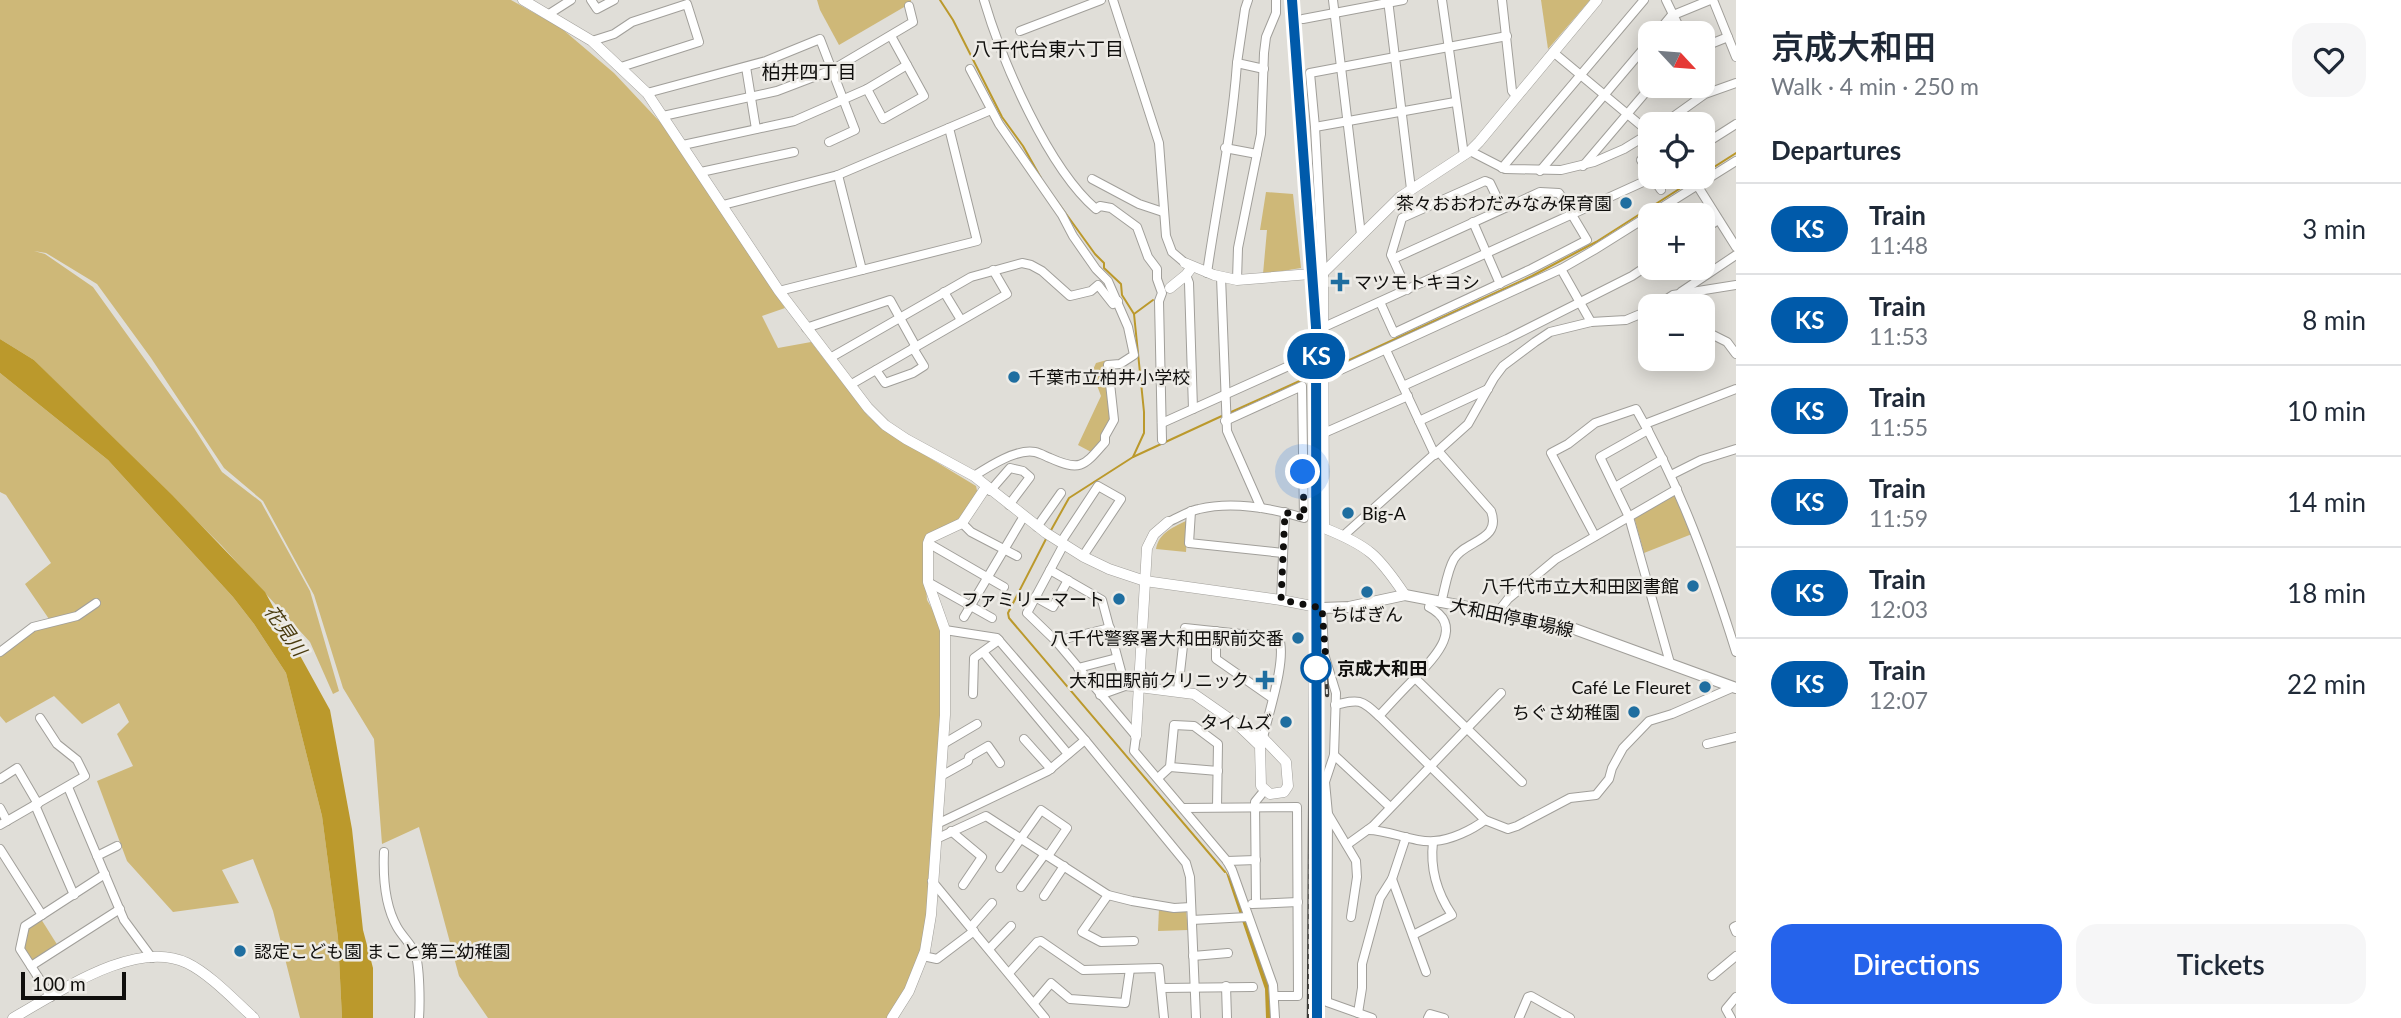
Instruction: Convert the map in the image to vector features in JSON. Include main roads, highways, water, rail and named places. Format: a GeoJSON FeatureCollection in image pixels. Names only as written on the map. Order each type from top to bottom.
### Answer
{"type":"FeatureCollection","features":[{"type":"Feature","properties":{"kind":"main road","name":"大和田停車場線"},"geometry":{"type":"LineString","coordinates":[[1322,608],[1349,607],[1405,595],[1436,601],[1569,627],[1735,688]]}},
{"type":"Feature","properties":{"kind":"waterway"},"geometry":{"type":"LineString","coordinates":[[940,0],[953,20],[1002,117],[1041,178]]}},
{"type":"Feature","properties":{"kind":"waterway"},"geometry":{"type":"LineString","coordinates":[[1715,166],[1736,153]]}},
{"type":"Feature","properties":{"kind":"waterway"},"geometry":{"type":"LineString","coordinates":[[1332,368],[1532,276],[1596,242],[1679,189]]}},
{"type":"Feature","properties":{"kind":"waterway"},"geometry":{"type":"LineString","coordinates":[[1056,200],[1104,263],[1104,268],[1121,284],[1122,295],[1134,314],[1144,433],[1133,457]]}},
{"type":"Feature","properties":{"kind":"waterway"},"geometry":{"type":"LineString","coordinates":[[1134,314],[1153,300]]}},
{"type":"Feature","properties":{"kind":"waterway"},"geometry":{"type":"LineString","coordinates":[[1229,413],[1304,379]]}},
{"type":"Feature","properties":{"kind":"waterway"},"geometry":{"type":"LineString","coordinates":[[1050,532],[1069,498],[1133,457],[1224,415]]}},
{"type":"Feature","properties":{"kind":"waterway"},"geometry":{"type":"LineString","coordinates":[[1047,537],[1008,613],[1009,618],[1225,872]]}},
{"type":"Feature","properties":{"kind":"railway"},"geometry":{"type":"LineString","coordinates":[[1288,0],[1313,327],[1309,1018]]}},
{"type":"Feature","properties":{"kind":"railway"},"geometry":{"type":"LineString","coordinates":[[1318,640],[1327,695]]}},
{"type":"Feature","properties":{"kind":"train","name":"KS"},"geometry":{"type":"LineString","coordinates":[[1292,0],[1316,327],[1317,1018]]}},
{"type":"Feature","properties":{"kind":"place","name":"茶々おおわだみなみ保育園"},"geometry":{"type":"Point","coordinates":[1626,203]}},
{"type":"Feature","properties":{"kind":"place","name":"マツモトキヨシ"},"geometry":{"type":"Point","coordinates":[1340,282]}},
{"type":"Feature","properties":{"kind":"place","name":"千葉市立柏井小学校"},"geometry":{"type":"Point","coordinates":[1014,377]}},
{"type":"Feature","properties":{"kind":"place","name":"Big-A"},"geometry":{"type":"Point","coordinates":[1348,513]}},
{"type":"Feature","properties":{"kind":"place","name":"八千代市立大和田図書館"},"geometry":{"type":"Point","coordinates":[1693,586]}},
{"type":"Feature","properties":{"kind":"place","name":"ちばぎん"},"geometry":{"type":"Point","coordinates":[1367,592]}},
{"type":"Feature","properties":{"kind":"place","name":"ファミリーマート"},"geometry":{"type":"Point","coordinates":[1119,599]}},
{"type":"Feature","properties":{"kind":"place","name":"八千代警察署大和田駅前交番"},"geometry":{"type":"Point","coordinates":[1298,638]}},
{"type":"Feature","properties":{"kind":"place","name":"京成大和田"},"geometry":{"type":"Point","coordinates":[1316,668]}},
{"type":"Feature","properties":{"kind":"place","name":"大和田駅前クリニック"},"geometry":{"type":"Point","coordinates":[1265,680]}},
{"type":"Feature","properties":{"kind":"place","name":"Café Le Fleuret"},"geometry":{"type":"Point","coordinates":[1705,687]}},
{"type":"Feature","properties":{"kind":"place","name":"ちぐさ幼稚園"},"geometry":{"type":"Point","coordinates":[1634,712]}},
{"type":"Feature","properties":{"kind":"place","name":"タイムズ"},"geometry":{"type":"Point","coordinates":[1286,722]}},
{"type":"Feature","properties":{"kind":"place","name":"認定こども園 まこと第三幼稚園"},"geometry":{"type":"Point","coordinates":[240,951]}},
{"type":"Feature","properties":{"kind":"district","name":"八千代台東六丁目"},"geometry":{"type":"Point","coordinates":[1048,48]}},
{"type":"Feature","properties":{"kind":"district","name":"柏井四丁目"},"geometry":{"type":"Point","coordinates":[809,71]}},
{"type":"Feature","properties":{"kind":"water label","name":"花見川"},"geometry":{"type":"Point","coordinates":[286,630]}}]}
